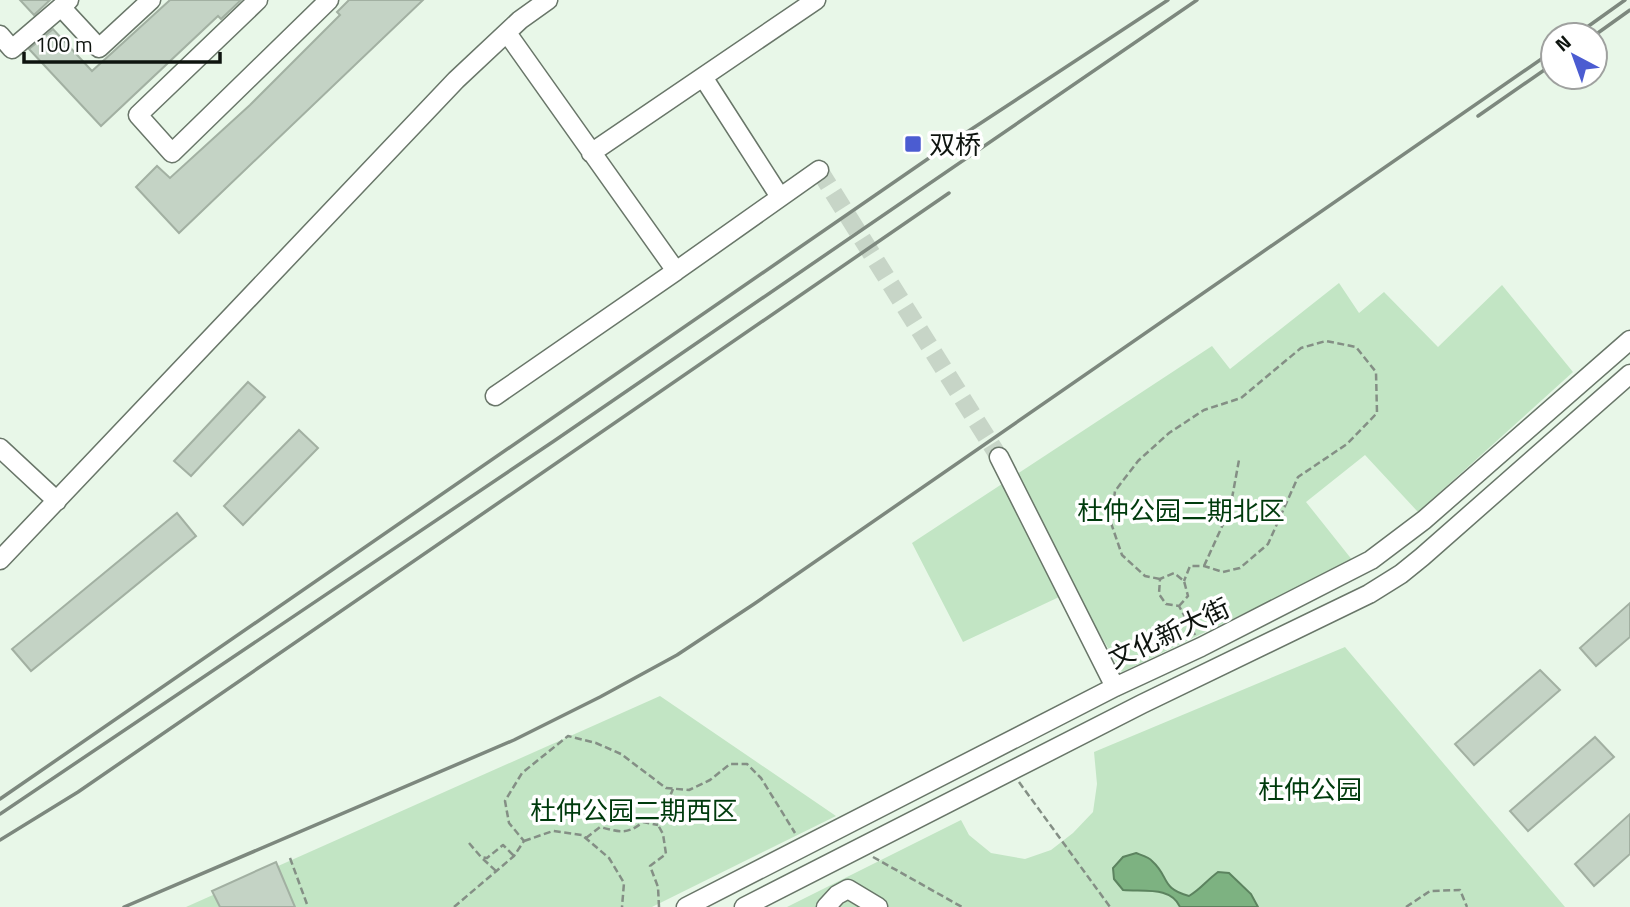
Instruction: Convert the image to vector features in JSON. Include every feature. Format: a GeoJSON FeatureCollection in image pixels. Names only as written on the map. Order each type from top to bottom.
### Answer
{"type":"FeatureCollection","features":[{"type":"Feature","properties":{"kind":"street"},"geometry":{"type":"LineString","coordinates":[[0,35],[12,49],[65,4],[99,48],[151,0]]}},
{"type":"Feature","properties":{"kind":"street"},"geometry":{"type":"LineString","coordinates":[[258,0],[138,115],[172,153],[329,0]]}},
{"type":"Feature","properties":{"kind":"street"},"geometry":{"type":"LineString","coordinates":[[0,560],[340,199],[456,80],[520,20],[548,0]]}},
{"type":"Feature","properties":{"kind":"street"},"geometry":{"type":"LineString","coordinates":[[591,153],[805,3]]}},
{"type":"Feature","properties":{"kind":"street"},"geometry":{"type":"LineString","coordinates":[[507,33],[676,271]]}},
{"type":"Feature","properties":{"kind":"street"},"geometry":{"type":"LineString","coordinates":[[703,77],[780,197]]}},
{"type":"Feature","properties":{"kind":"street"},"geometry":{"type":"LineString","coordinates":[[495,396],[819,170]]}},
{"type":"Feature","properties":{"kind":"street","name":"文化新大街"},"geometry":{"type":"LineString","coordinates":[[686,907],[1115,687],[1201,648],[1371,560],[1424,520],[1630,340]]}},
{"type":"Feature","properties":{"kind":"street","name":"文化新大街"},"geometry":{"type":"LineString","coordinates":[[744,907],[1142,704],[1369,594],[1401,574],[1630,374]]}},
{"type":"Feature","properties":{"kind":"street"},"geometry":{"type":"LineString","coordinates":[[0,448],[57,501]]}},
{"type":"Feature","properties":{"kind":"street"},"geometry":{"type":"LineString","coordinates":[[999,457],[1115,687]]}},
{"type":"Feature","properties":{"kind":"street"},"geometry":{"type":"LineString","coordinates":[[826,907],[837,895],[848,889],[878,907]]}},
{"type":"Feature","properties":{"kind":"path"},"geometry":{"type":"LineString","coordinates":[[1179,606],[1188,596],[1184,581],[1174,573],[1160,579],[1144,576],[1122,555],[1111,523],[1115,491],[1138,461],[1169,433],[1204,410],[1241,398],[1301,348],[1326,341],[1356,347],[1376,372],[1377,412],[1347,444],[1298,477],[1268,544],[1240,568],[1223,572],[1204,566],[1190,566],[1184,581]]}},
{"type":"Feature","properties":{"kind":"path"},"geometry":{"type":"LineString","coordinates":[[1204,566],[1230,509],[1239,460]]}},
{"type":"Feature","properties":{"kind":"path"},"geometry":{"type":"LineString","coordinates":[[1160,579],[1159,594],[1166,604],[1179,606]]}},
{"type":"Feature","properties":{"kind":"path"},"geometry":{"type":"LineString","coordinates":[[1179,606],[1201,648]]}},
{"type":"Feature","properties":{"kind":"path"},"geometry":{"type":"LineString","coordinates":[[524,841],[509,823],[505,801],[522,773],[568,736],[596,743],[621,754],[666,788],[689,790],[730,764],[747,764],[761,778],[804,848]]}},
{"type":"Feature","properties":{"kind":"path"},"geometry":{"type":"LineString","coordinates":[[1011,771],[1110,907]]}},
{"type":"Feature","properties":{"kind":"path"},"geometry":{"type":"LineString","coordinates":[[658,825],[673,789]]}},
{"type":"Feature","properties":{"kind":"path"},"geometry":{"type":"LineString","coordinates":[[586,838],[600,827],[617,832],[632,831],[643,822],[658,825],[663,834],[666,854],[650,866],[658,887],[659,907]]}},
{"type":"Feature","properties":{"kind":"path"},"geometry":{"type":"LineString","coordinates":[[454,907],[514,856],[524,841],[553,831],[582,835],[609,858],[624,883],[622,907]]}},
{"type":"Feature","properties":{"kind":"path"},"geometry":{"type":"LineString","coordinates":[[469,843],[496,871]]}},
{"type":"Feature","properties":{"kind":"path"},"geometry":{"type":"LineString","coordinates":[[481,857],[487,858],[503,845],[514,856]]}},
{"type":"Feature","properties":{"kind":"path"},"geometry":{"type":"LineString","coordinates":[[858,849],[962,907]]}},
{"type":"Feature","properties":{"kind":"path"},"geometry":{"type":"LineString","coordinates":[[289,858],[307,907]]}},
{"type":"Feature","properties":{"kind":"path"},"geometry":{"type":"LineString","coordinates":[[1406,907],[1430,891],[1460,890],[1467,907]]}},
{"type":"Feature","properties":{"kind":"green space","name":"杜仲公园二期北区"},"geometry":{"type":"Polygon","coordinates":[[[1339,283],[1359,313],[1384,292],[1438,347],[1502,285],[1573,372],[1418,512],[1365,455],[1306,502],[1353,561],[1122,672],[1074,590],[963,642],[912,543],[1212,346],[1230,369],[1339,283]]]}},
{"type":"Feature","properties":{"kind":"green space","name":"杜仲公园"},"geometry":{"type":"Polygon","coordinates":[[[1345,647],[1565,907],[787,907],[961,820],[969,835],[991,853],[1025,859],[1051,850],[1073,833],[1093,812],[1097,784],[1094,752],[1345,647]]]}},
{"type":"Feature","properties":{"kind":"green space","name":"杜仲公园二期西区"},"geometry":{"type":"Polygon","coordinates":[[[660,696],[836,816],[652,907],[186,907],[660,696]]]}},
{"type":"Feature","properties":{"kind":"shaded area"},"geometry":{"type":"Polygon","coordinates":[[[1136,853],[1145,856],[1158,867],[1169,886],[1189,896],[1218,872],[1229,873],[1251,894],[1258,907],[1180,907],[1176,900],[1163,893],[1123,890],[1114,879],[1113,868],[1123,857],[1136,853]]]}},
{"type":"Feature","properties":{"kind":"building"},"geometry":{"type":"Polygon","coordinates":[[[20,0],[50,0],[34,15],[20,0]]]}},
{"type":"Feature","properties":{"kind":"building"},"geometry":{"type":"Polygon","coordinates":[[[170,0],[241,0],[221,19],[218,16],[101,126],[29,49],[53,29],[92,71],[170,0]]]}},
{"type":"Feature","properties":{"kind":"building"},"geometry":{"type":"Polygon","coordinates":[[[349,0],[423,0],[179,233],[136,187],[157,166],[170,178],[250,105],[340,15],[337,12],[349,0]]]}},
{"type":"Feature","properties":{"kind":"building"},"geometry":{"type":"Polygon","coordinates":[[[248,382],[265,397],[191,476],[174,461],[248,382]]]}},
{"type":"Feature","properties":{"kind":"building"},"geometry":{"type":"Polygon","coordinates":[[[299,430],[318,448],[243,525],[224,506],[299,430]]]}},
{"type":"Feature","properties":{"kind":"building"},"geometry":{"type":"Polygon","coordinates":[[[177,513],[196,536],[31,671],[12,649],[177,513]]]}},
{"type":"Feature","properties":{"kind":"building"},"geometry":{"type":"Polygon","coordinates":[[[1630,603],[1630,637],[1596,666],[1580,648],[1630,603]]]}},
{"type":"Feature","properties":{"kind":"building"},"geometry":{"type":"Polygon","coordinates":[[[1540,670],[1560,690],[1474,765],[1455,744],[1540,670]]]}},
{"type":"Feature","properties":{"kind":"building"},"geometry":{"type":"Polygon","coordinates":[[[1595,737],[1614,757],[1528,831],[1510,811],[1595,737]]]}},
{"type":"Feature","properties":{"kind":"building"},"geometry":{"type":"Polygon","coordinates":[[[1630,814],[1630,854],[1594,886],[1575,864],[1630,814]]]}},
{"type":"Feature","properties":{"kind":"building"},"geometry":{"type":"Polygon","coordinates":[[[276,862],[295,907],[220,907],[212,891],[276,862]]]}},
{"type":"Feature","properties":{"kind":"tunnel"},"geometry":{"type":"LineString","coordinates":[[819,170],[999,457]]}},
{"type":"Feature","properties":{"kind":"railway"},"geometry":{"type":"LineString","coordinates":[[0,799],[961,136],[1168,0]]}},
{"type":"Feature","properties":{"kind":"railway"},"geometry":{"type":"LineString","coordinates":[[0,814],[554,441],[1197,0]]}},
{"type":"Feature","properties":{"kind":"railway"},"geometry":{"type":"LineString","coordinates":[[1596,21],[1625,0]]}},
{"type":"Feature","properties":{"kind":"railway"},"geometry":{"type":"LineString","coordinates":[[1609,25],[1630,10]]}},
{"type":"Feature","properties":{"kind":"railway"},"geometry":{"type":"LineString","coordinates":[[124,907],[514,740],[677,655],[1539,61]]}},
{"type":"Feature","properties":{"kind":"railway"},"geometry":{"type":"LineString","coordinates":[[1478,116],[1539,74]]}},
{"type":"Feature","properties":{"kind":"railway"},"geometry":{"type":"LineString","coordinates":[[0,840],[78,792],[949,193]]}},
{"type":"Feature","properties":{"kind":"place","name":"双桥"},"geometry":{"type":"Point","coordinates":[913,144]}}]}
